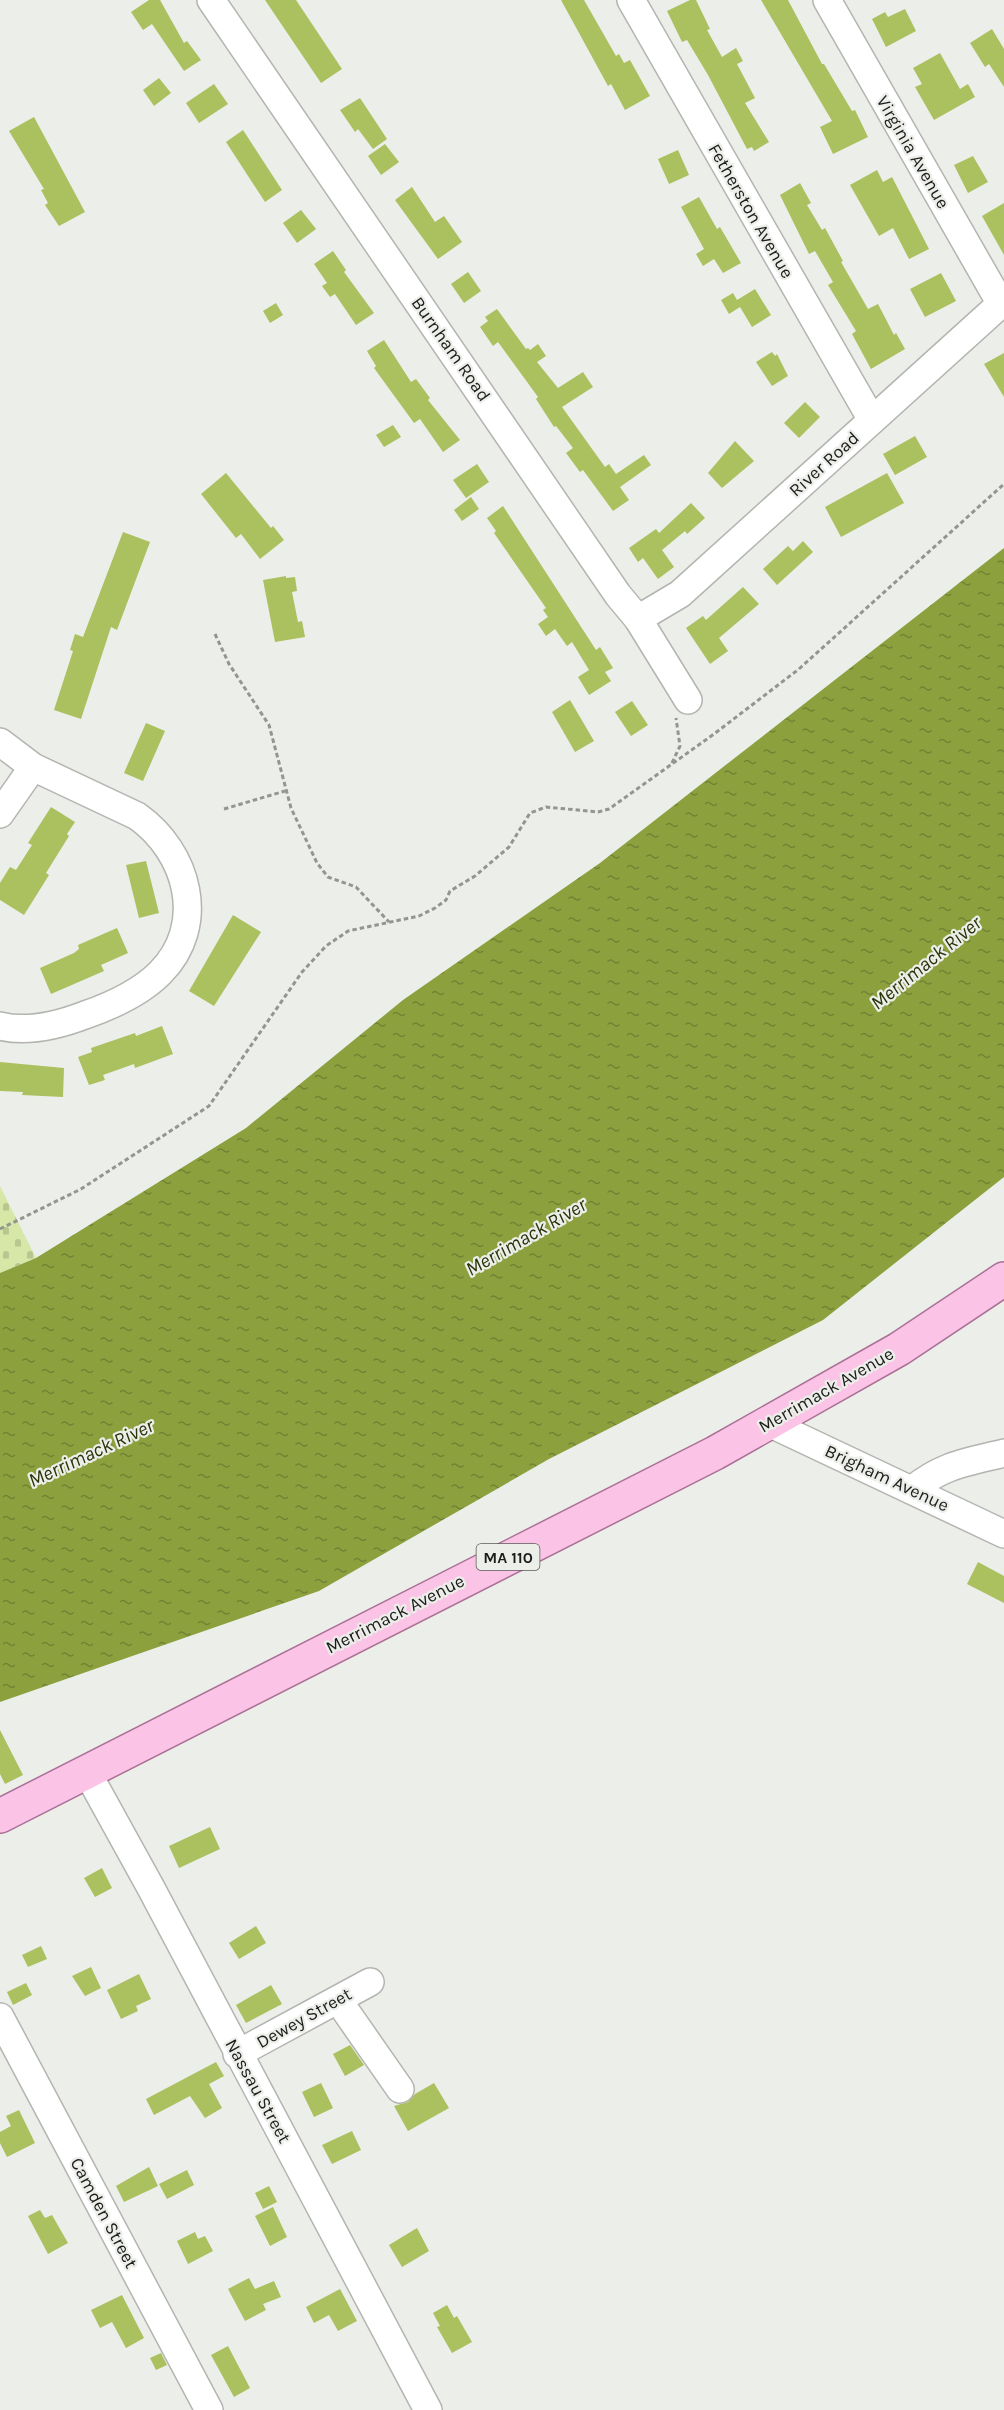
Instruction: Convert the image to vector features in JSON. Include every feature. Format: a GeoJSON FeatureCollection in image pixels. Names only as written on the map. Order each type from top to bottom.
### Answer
{"type":"FeatureCollection","features":[{"type":"Feature","properties":{"kind":"main road","name":"Merrimack Avenue"},"geometry":{"type":"LineString","coordinates":[[0,1816],[338,1642],[716,1453],[899,1349],[1004,1279]]}},
{"type":"Feature","properties":{"kind":"street","name":"Burnham Road"},"geometry":{"type":"LineString","coordinates":[[211,0],[618,595],[638,618],[688,700]]}},
{"type":"Feature","properties":{"kind":"street","name":"Fetherston Avenue"},"geometry":{"type":"LineString","coordinates":[[631,0],[872,420]]}},
{"type":"Feature","properties":{"kind":"street","name":"Virginia Avenue"},"geometry":{"type":"LineString","coordinates":[[827,0],[1003,303]]}},
{"type":"Feature","properties":{"kind":"street","name":"River Road"},"geometry":{"type":"LineString","coordinates":[[638,618],[680,594],[1003,303]]}},
{"type":"Feature","properties":{"kind":"street"},"geometry":{"type":"LineString","coordinates":[[0,742],[33,767],[137,816],[151,826],[163,839],[179,864],[188,903],[186,920],[174,957],[143,987],[67,1022],[44,1027],[0,1026]]}},
{"type":"Feature","properties":{"kind":"street"},"geometry":{"type":"LineString","coordinates":[[0,814],[33,767]]}},
{"type":"Feature","properties":{"kind":"street","name":"Brigham Avenue"},"geometry":{"type":"LineString","coordinates":[[769,1423],[1004,1534]]}},
{"type":"Feature","properties":{"kind":"street"},"geometry":{"type":"LineString","coordinates":[[912,1490],[932,1473],[950,1466],[1004,1453]]}},
{"type":"Feature","properties":{"kind":"street","name":"Nassau Street"},"geometry":{"type":"LineString","coordinates":[[87,1772],[151,1888],[237,2054],[319,2202],[428,2410]]}},
{"type":"Feature","properties":{"kind":"street","name":"Dewey Street"},"geometry":{"type":"LineString","coordinates":[[237,2054],[370,1982]]}},
{"type":"Feature","properties":{"kind":"street"},"geometry":{"type":"LineString","coordinates":[[338,2000],[400,2089]]}},
{"type":"Feature","properties":{"kind":"street","name":"Camden Street"},"geometry":{"type":"LineString","coordinates":[[0,2017],[209,2410]]}},
{"type":"Feature","properties":{"kind":"path"},"geometry":{"type":"LineString","coordinates":[[0,1229],[81,1188],[209,1106],[302,972],[326,946],[348,931],[418,916],[435,908],[446,900],[450,891],[474,876],[509,848],[530,813],[546,807],[598,812],[609,808],[799,669],[1004,484]]}},
{"type":"Feature","properties":{"kind":"path"},"geometry":{"type":"LineString","coordinates":[[215,634],[229,664],[269,725],[285,791],[303,837],[323,872],[333,881],[356,887],[390,922]]}},
{"type":"Feature","properties":{"kind":"path"},"geometry":{"type":"LineString","coordinates":[[669,766],[680,746],[677,711],[688,700]]}},
{"type":"Feature","properties":{"kind":"path"},"geometry":{"type":"LineString","coordinates":[[224,810],[285,791]]}},
{"type":"Feature","properties":{"kind":"green space"},"geometry":{"type":"Polygon","coordinates":[[[0,1186],[36,1258],[0,1273],[0,1186]]]}},
{"type":"Feature","properties":{"kind":"water","name":"Merrimack River"},"geometry":{"type":"Polygon","coordinates":[[[1004,548],[1004,1177],[823,1320],[549,1459],[319,1591],[0,1702],[0,1273],[36,1258],[246,1128],[403,1000],[600,863],[1004,548]]]}},
{"type":"Feature","properties":{"kind":"building"},"geometry":{"type":"Polygon","coordinates":[[[149,0],[160,0],[184,43],[187,41],[201,60],[184,71],[152,24],[143,30],[131,12],[149,0]]]}},
{"type":"Feature","properties":{"kind":"building"},"geometry":{"type":"Polygon","coordinates":[[[265,0],[296,0],[342,69],[321,83],[265,0]]]}},
{"type":"Feature","properties":{"kind":"building"},"geometry":{"type":"Polygon","coordinates":[[[561,0],[584,0],[616,56],[619,54],[624,63],[630,60],[650,96],[625,110],[611,84],[608,86],[561,0]]]}},
{"type":"Feature","properties":{"kind":"building"},"geometry":{"type":"Polygon","coordinates":[[[690,0],[696,0],[710,29],[707,30],[722,57],[736,48],[743,61],[737,64],[755,98],[745,103],[769,142],[754,151],[752,147],[747,149],[708,75],[687,40],[682,42],[667,11],[690,0]]]}},
{"type":"Feature","properties":{"kind":"building"},"geometry":{"type":"Polygon","coordinates":[[[761,0],[788,0],[822,64],[852,111],[855,110],[868,137],[833,154],[820,127],[832,121],[761,0]]]}},
{"type":"Feature","properties":{"kind":"building"},"geometry":{"type":"Polygon","coordinates":[[[905,9],[916,31],[886,47],[872,19],[885,12],[888,17],[905,9]]]}},
{"type":"Feature","properties":{"kind":"building"},"geometry":{"type":"Polygon","coordinates":[[[992,29],[1004,49],[1004,87],[989,64],[985,67],[970,43],[992,29]]]}},
{"type":"Feature","properties":{"kind":"building"},"geometry":{"type":"Polygon","coordinates":[[[940,53],[960,89],[968,84],[975,97],[934,120],[915,87],[922,84],[913,68],[940,53]]]}},
{"type":"Feature","properties":{"kind":"building"},"geometry":{"type":"Polygon","coordinates":[[[159,78],[171,93],[154,106],[143,90],[159,78]]]}},
{"type":"Feature","properties":{"kind":"building"},"geometry":{"type":"Polygon","coordinates":[[[214,84],[228,104],[199,123],[186,103],[214,84]]]}},
{"type":"Feature","properties":{"kind":"building"},"geometry":{"type":"Polygon","coordinates":[[[360,98],[387,139],[373,149],[358,129],[355,132],[340,110],[360,98]]]}},
{"type":"Feature","properties":{"kind":"building"},"geometry":{"type":"Polygon","coordinates":[[[34,117],[85,212],[59,226],[45,205],[48,203],[41,190],[44,189],[9,131],[34,117]]]}},
{"type":"Feature","properties":{"kind":"building"},"geometry":{"type":"Polygon","coordinates":[[[243,130],[282,190],[265,202],[226,142],[243,130]]]}},
{"type":"Feature","properties":{"kind":"building"},"geometry":{"type":"Polygon","coordinates":[[[385,144],[399,162],[381,175],[368,156],[385,144]]]}},
{"type":"Feature","properties":{"kind":"building"},"geometry":{"type":"Polygon","coordinates":[[[678,150],[689,175],[669,184],[658,159],[678,150]]]}},
{"type":"Feature","properties":{"kind":"building"},"geometry":{"type":"Polygon","coordinates":[[[973,156],[988,182],[968,193],[954,165],[973,156]]]}},
{"type":"Feature","properties":{"kind":"building"},"geometry":{"type":"Polygon","coordinates":[[[877,170],[883,182],[892,177],[929,249],[909,259],[893,228],[879,236],[850,185],[877,170]]]}},
{"type":"Feature","properties":{"kind":"building"},"geometry":{"type":"Polygon","coordinates":[[[800,183],[811,203],[807,205],[822,230],[825,228],[843,261],[841,262],[868,309],[878,304],[894,335],[896,333],[905,349],[871,369],[852,334],[856,331],[828,285],[833,282],[815,251],[809,254],[780,195],[800,183]]]}},
{"type":"Feature","properties":{"kind":"building"},"geometry":{"type":"Polygon","coordinates":[[[412,187],[435,222],[444,216],[462,242],[438,259],[395,200],[412,187]]]}},
{"type":"Feature","properties":{"kind":"building"},"geometry":{"type":"Polygon","coordinates":[[[699,197],[717,229],[720,227],[741,263],[723,273],[714,259],[703,266],[696,254],[704,249],[681,207],[699,197]]]}},
{"type":"Feature","properties":{"kind":"building"},"geometry":{"type":"Polygon","coordinates":[[[1004,203],[1004,255],[982,216],[1004,203]]]}},
{"type":"Feature","properties":{"kind":"building"},"geometry":{"type":"Polygon","coordinates":[[[301,210],[316,229],[297,243],[283,223],[301,210]]]}},
{"type":"Feature","properties":{"kind":"building"},"geometry":{"type":"Polygon","coordinates":[[[333,251],[346,270],[344,272],[374,313],[356,325],[335,294],[330,297],[322,286],[327,283],[314,264],[333,251]]]}},
{"type":"Feature","properties":{"kind":"building"},"geometry":{"type":"Polygon","coordinates":[[[468,272],[481,291],[464,303],[451,284],[468,272]]]}},
{"type":"Feature","properties":{"kind":"building"},"geometry":{"type":"Polygon","coordinates":[[[941,273],[956,301],[925,317],[910,289],[941,273]]]}},
{"type":"Feature","properties":{"kind":"building"},"geometry":{"type":"Polygon","coordinates":[[[755,289],[771,315],[752,327],[740,307],[729,314],[721,300],[733,293],[737,300],[755,289]]]}},
{"type":"Feature","properties":{"kind":"building"},"geometry":{"type":"Polygon","coordinates":[[[276,303],[283,315],[270,323],[263,311],[276,303]]]}},
{"type":"Feature","properties":{"kind":"building"},"geometry":{"type":"Polygon","coordinates":[[[497,309],[526,349],[530,350],[538,344],[546,356],[537,362],[558,388],[583,372],[593,387],[562,407],[605,467],[609,464],[616,474],[644,455],[651,465],[620,487],[629,500],[613,511],[583,470],[580,472],[566,453],[573,448],[556,426],[554,427],[536,399],[538,397],[498,342],[493,346],[480,327],[488,321],[485,317],[497,309]]]}},
{"type":"Feature","properties":{"kind":"building"},"geometry":{"type":"Polygon","coordinates":[[[384,340],[411,382],[416,379],[430,398],[428,400],[460,440],[443,452],[420,419],[414,423],[374,368],[376,366],[367,351],[384,340]]]}},
{"type":"Feature","properties":{"kind":"building"},"geometry":{"type":"Polygon","coordinates":[[[772,352],[775,356],[777,354],[788,376],[772,386],[756,362],[772,352]]]}},
{"type":"Feature","properties":{"kind":"building"},"geometry":{"type":"Polygon","coordinates":[[[1004,353],[1004,397],[984,364],[1004,353]]]}},
{"type":"Feature","properties":{"kind":"building"},"geometry":{"type":"Polygon","coordinates":[[[805,402],[820,417],[799,438],[784,423],[805,402]]]}},
{"type":"Feature","properties":{"kind":"building"},"geometry":{"type":"Polygon","coordinates":[[[393,425],[401,437],[384,447],[376,435],[393,425]]]}},
{"type":"Feature","properties":{"kind":"building"},"geometry":{"type":"Polygon","coordinates":[[[915,436],[927,457],[895,475],[883,454],[915,436]]]}},
{"type":"Feature","properties":{"kind":"building"},"geometry":{"type":"Polygon","coordinates":[[[735,441],[754,461],[722,488],[708,473],[735,441]]]}},
{"type":"Feature","properties":{"kind":"building"},"geometry":{"type":"Polygon","coordinates":[[[477,464],[489,482],[466,498],[453,480],[477,464]]]}},
{"type":"Feature","properties":{"kind":"building"},"geometry":{"type":"Polygon","coordinates":[[[226,473],[271,528],[273,526],[284,540],[260,559],[241,534],[236,538],[201,494],[226,473]]]}},
{"type":"Feature","properties":{"kind":"building"},"geometry":{"type":"Polygon","coordinates":[[[887,473],[904,503],[841,537],[825,507],[887,473]]]}},
{"type":"Feature","properties":{"kind":"building"},"geometry":{"type":"Polygon","coordinates":[[[471,497],[479,509],[462,521],[454,510],[471,497]]]}},
{"type":"Feature","properties":{"kind":"building"},"geometry":{"type":"Polygon","coordinates":[[[691,503],[705,518],[687,534],[685,531],[662,550],[674,567],[658,579],[643,558],[638,562],[629,548],[656,529],[659,533],[691,503]]]}},
{"type":"Feature","properties":{"kind":"building"},"geometry":{"type":"Polygon","coordinates":[[[503,506],[596,650],[600,647],[613,668],[605,672],[611,681],[589,695],[578,677],[589,670],[572,642],[567,646],[555,629],[546,636],[538,624],[548,617],[543,610],[546,608],[494,533],[496,531],[487,518],[503,506]]]}},
{"type":"Feature","properties":{"kind":"building"},"geometry":{"type":"Polygon","coordinates":[[[123,532],[150,542],[117,630],[111,627],[81,719],[54,710],[73,651],[70,650],[75,634],[83,637],[123,532]]]}},
{"type":"Feature","properties":{"kind":"building"},"geometry":{"type":"Polygon","coordinates":[[[803,541],[813,552],[777,585],[763,569],[788,546],[793,551],[803,541]]]}},
{"type":"Feature","properties":{"kind":"building"},"geometry":{"type":"Polygon","coordinates":[[[286,576],[286,578],[295,577],[297,591],[292,592],[298,622],[302,621],[305,637],[275,642],[263,580],[286,576]]]}},
{"type":"Feature","properties":{"kind":"building"},"geometry":{"type":"Polygon","coordinates":[[[743,587],[759,604],[719,638],[728,651],[710,664],[686,628],[703,616],[706,620],[743,587]]]}},
{"type":"Feature","properties":{"kind":"building"},"geometry":{"type":"Polygon","coordinates":[[[570,700],[594,741],[575,752],[552,712],[570,700]]]}},
{"type":"Feature","properties":{"kind":"building"},"geometry":{"type":"Polygon","coordinates":[[[632,701],[648,725],[631,736],[615,712],[632,701]]]}},
{"type":"Feature","properties":{"kind":"building"},"geometry":{"type":"Polygon","coordinates":[[[146,723],[165,731],[143,781],[124,773],[146,723]]]}},
{"type":"Feature","properties":{"kind":"building"},"geometry":{"type":"Polygon","coordinates":[[[51,807],[75,822],[46,873],[49,875],[24,915],[0,900],[0,883],[10,867],[16,870],[32,845],[28,843],[51,807]]]}},
{"type":"Feature","properties":{"kind":"building"},"geometry":{"type":"Polygon","coordinates":[[[146,861],[159,913],[139,918],[126,865],[146,861]]]}},
{"type":"Feature","properties":{"kind":"building"},"geometry":{"type":"Polygon","coordinates":[[[233,915],[261,932],[214,1006],[189,991],[233,915]]]}},
{"type":"Feature","properties":{"kind":"building"},"geometry":{"type":"Polygon","coordinates":[[[117,928],[128,953],[101,965],[104,971],[51,994],[40,968],[74,953],[79,949],[78,945],[117,928]]]}},
{"type":"Feature","properties":{"kind":"building"},"geometry":{"type":"Polygon","coordinates":[[[162,1026],[173,1054],[135,1068],[134,1064],[103,1075],[105,1080],[89,1085],[78,1057],[92,1052],[91,1048],[135,1033],[136,1036],[162,1026]]]}},
{"type":"Feature","properties":{"kind":"building"},"geometry":{"type":"Polygon","coordinates":[[[0,1062],[64,1068],[63,1097],[22,1095],[23,1092],[0,1091],[0,1062]]]}},
{"type":"Feature","properties":{"kind":"building"},"geometry":{"type":"Polygon","coordinates":[[[978,1562],[1004,1576],[1004,1603],[967,1584],[978,1562]]]}},
{"type":"Feature","properties":{"kind":"building"},"geometry":{"type":"Polygon","coordinates":[[[0,1730],[23,1775],[5,1784],[0,1774],[0,1730]]]}},
{"type":"Feature","properties":{"kind":"building"},"geometry":{"type":"Polygon","coordinates":[[[210,1827],[220,1849],[179,1868],[169,1846],[210,1827]]]}},
{"type":"Feature","properties":{"kind":"building"},"geometry":{"type":"Polygon","coordinates":[[[102,1868],[112,1888],[95,1897],[84,1878],[102,1868]]]}},
{"type":"Feature","properties":{"kind":"building"},"geometry":{"type":"Polygon","coordinates":[[[256,1926],[266,1943],[239,1959],[229,1943],[256,1926]]]}},
{"type":"Feature","properties":{"kind":"building"},"geometry":{"type":"Polygon","coordinates":[[[41,1946],[47,1959],[28,1967],[22,1955],[41,1946]]]}},
{"type":"Feature","properties":{"kind":"building"},"geometry":{"type":"Polygon","coordinates":[[[91,1967],[101,1988],[85,1996],[72,1976],[91,1967]]]}},
{"type":"Feature","properties":{"kind":"building"},"geometry":{"type":"Polygon","coordinates":[[[139,1974],[151,1999],[136,2006],[138,2011],[121,2019],[107,1990],[139,1974]]]}},
{"type":"Feature","properties":{"kind":"building"},"geometry":{"type":"Polygon","coordinates":[[[26,1983],[32,1995],[13,2005],[7,1992],[26,1983]]]}},
{"type":"Feature","properties":{"kind":"building"},"geometry":{"type":"Polygon","coordinates":[[[271,1985],[282,2004],[246,2023],[236,2005],[271,1985]]]}},
{"type":"Feature","properties":{"kind":"building"},"geometry":{"type":"Polygon","coordinates":[[[350,2045],[364,2065],[345,2076],[333,2054],[350,2045]]]}},
{"type":"Feature","properties":{"kind":"building"},"geometry":{"type":"Polygon","coordinates":[[[216,2062],[224,2076],[209,2084],[222,2108],[205,2118],[190,2096],[154,2115],[146,2099],[216,2062]]]}},
{"type":"Feature","properties":{"kind":"building"},"geometry":{"type":"Polygon","coordinates":[[[321,2083],[333,2108],[314,2117],[302,2092],[321,2083]]]}},
{"type":"Feature","properties":{"kind":"building"},"geometry":{"type":"Polygon","coordinates":[[[434,2083],[449,2108],[408,2131],[394,2106],[408,2102],[415,2094],[434,2083]]]}},
{"type":"Feature","properties":{"kind":"building"},"geometry":{"type":"Polygon","coordinates":[[[19,2110],[35,2143],[7,2157],[0,2143],[0,2132],[11,2126],[6,2116],[19,2110]]]}},
{"type":"Feature","properties":{"kind":"building"},"geometry":{"type":"Polygon","coordinates":[[[352,2131],[361,2150],[332,2164],[322,2145],[352,2131]]]}},
{"type":"Feature","properties":{"kind":"building"},"geometry":{"type":"Polygon","coordinates":[[[149,2167],[158,2186],[124,2202],[116,2186],[149,2167]]]}},
{"type":"Feature","properties":{"kind":"building"},"geometry":{"type":"Polygon","coordinates":[[[187,2170],[194,2185],[167,2199],[159,2184],[187,2170]]]}},
{"type":"Feature","properties":{"kind":"building"},"geometry":{"type":"Polygon","coordinates":[[[269,2186],[277,2202],[263,2209],[255,2193],[269,2186]]]}},
{"type":"Feature","properties":{"kind":"building"},"geometry":{"type":"Polygon","coordinates":[[[273,2207],[287,2237],[270,2246],[255,2216],[273,2207]]]}},
{"type":"Feature","properties":{"kind":"building"},"geometry":{"type":"Polygon","coordinates":[[[40,2210],[45,2218],[52,2215],[68,2243],[48,2254],[28,2216],[40,2210]]]}},
{"type":"Feature","properties":{"kind":"building"},"geometry":{"type":"Polygon","coordinates":[[[417,2228],[429,2251],[402,2267],[389,2245],[417,2228]]]}},
{"type":"Feature","properties":{"kind":"building"},"geometry":{"type":"Polygon","coordinates":[[[195,2232],[198,2239],[205,2236],[213,2251],[188,2264],[177,2241],[195,2232]]]}},
{"type":"Feature","properties":{"kind":"building"},"geometry":{"type":"Polygon","coordinates":[[[249,2278],[255,2289],[274,2281],[281,2297],[263,2304],[266,2310],[245,2321],[228,2289],[249,2278]]]}},
{"type":"Feature","properties":{"kind":"building"},"geometry":{"type":"Polygon","coordinates":[[[340,2289],[357,2321],[338,2331],[329,2315],[314,2323],[306,2307],[340,2289]]]}},
{"type":"Feature","properties":{"kind":"building"},"geometry":{"type":"Polygon","coordinates":[[[122,2295],[144,2338],[126,2348],[112,2322],[100,2328],[91,2310],[122,2295]]]}},
{"type":"Feature","properties":{"kind":"building"},"geometry":{"type":"Polygon","coordinates":[[[447,2305],[454,2318],[457,2316],[472,2342],[452,2353],[437,2327],[440,2326],[433,2313],[447,2305]]]}},
{"type":"Feature","properties":{"kind":"building"},"geometry":{"type":"Polygon","coordinates":[[[228,2346],[250,2388],[234,2397],[211,2355],[228,2346]]]}},
{"type":"Feature","properties":{"kind":"building"},"geometry":{"type":"Polygon","coordinates":[[[161,2353],[167,2365],[156,2370],[150,2358],[161,2353]]]}}]}
